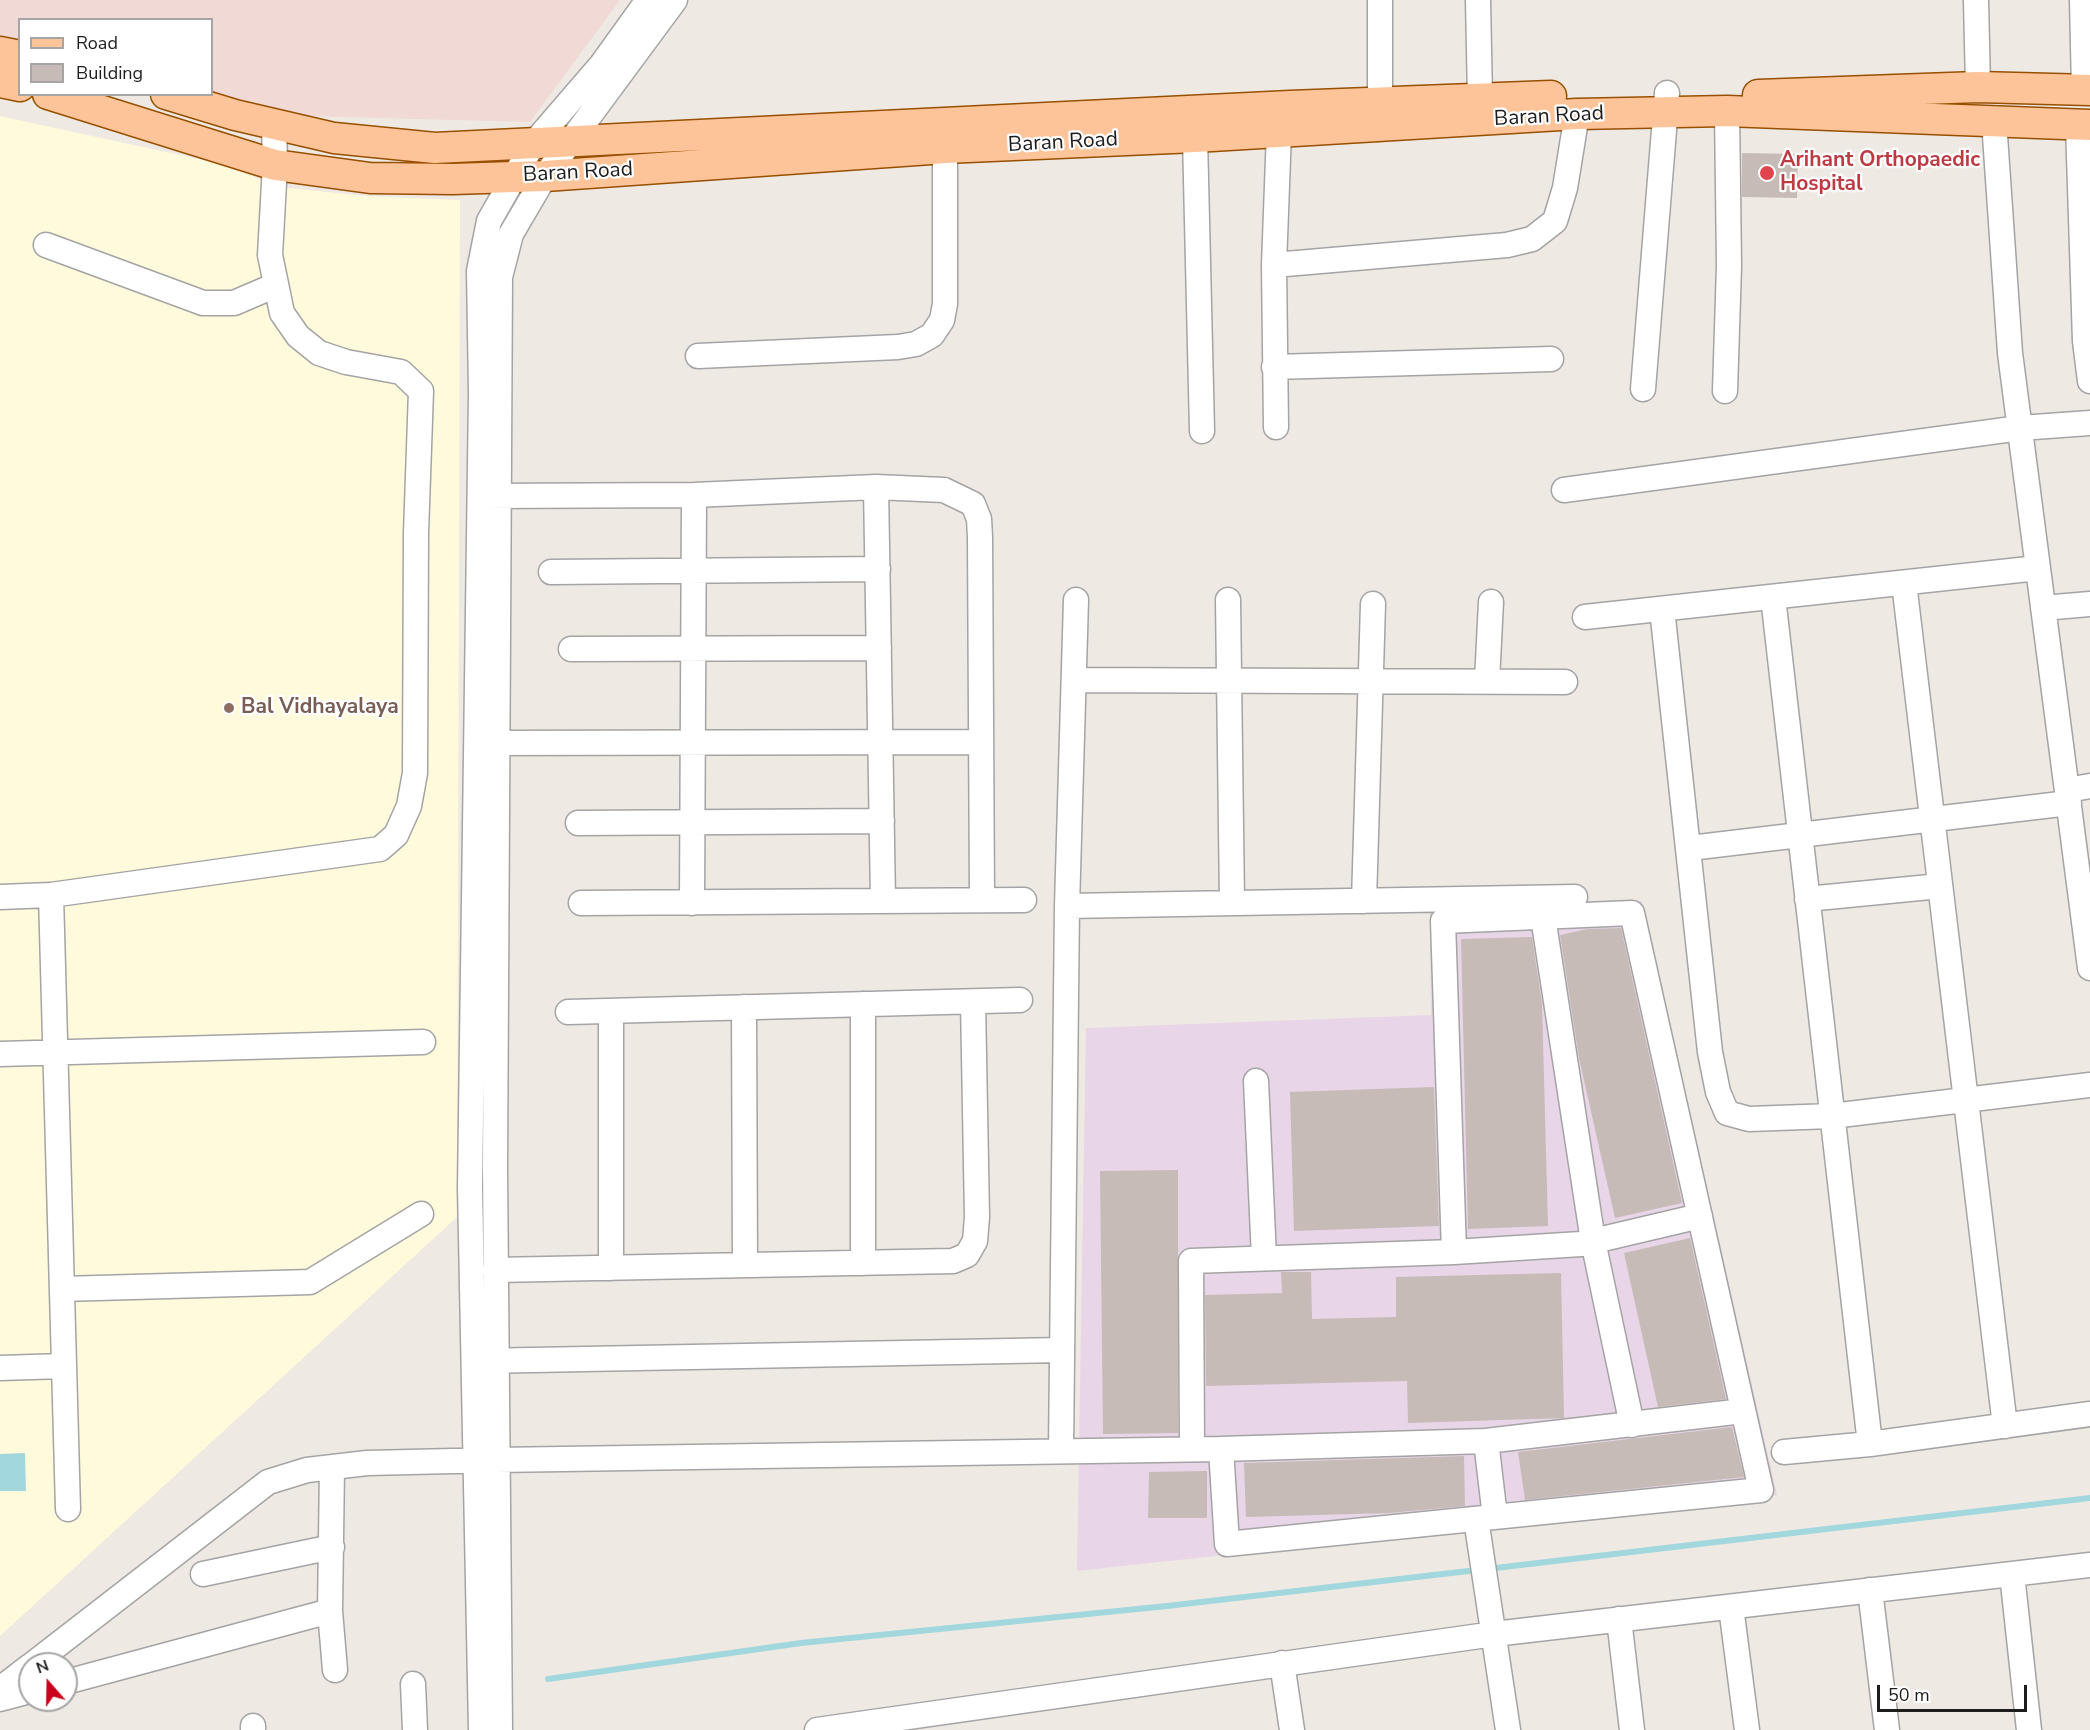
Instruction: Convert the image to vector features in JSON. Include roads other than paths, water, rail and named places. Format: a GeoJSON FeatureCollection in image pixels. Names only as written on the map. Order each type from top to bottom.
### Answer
{"type":"FeatureCollection","features":[{"type":"Feature","properties":{"kind":"main road"},"geometry":{"type":"LineString","coordinates":[[0,52],[18,56]]}},
{"type":"Feature","properties":{"kind":"main road"},"geometry":{"type":"LineString","coordinates":[[0,82],[18,86]]}},
{"type":"Feature","properties":{"kind":"main road","name":"Baran Road"},"geometry":{"type":"LineString","coordinates":[[54,96],[275,165],[370,178],[545,176],[945,148],[1195,137],[1577,114],[1749,96],[1978,87],[2087,90]]}},
{"type":"Feature","properties":{"kind":"main road","name":"Baran Road"},"geometry":{"type":"LineString","coordinates":[[172,96],[235,116],[334,138],[386,145],[435,148],[1480,98],[1666,103],[1727,111],[2084,125]]}},
{"type":"Feature","properties":{"kind":"street"},"geometry":{"type":"LineString","coordinates":[[489,496],[481,393],[479,271],[489,222],[533,144],[602,64],[648,0]]}},
{"type":"Feature","properties":{"kind":"street"},"geometry":{"type":"LineString","coordinates":[[481,1730],[486,1460],[485,1361],[470,1188],[486,743],[489,496],[500,277],[511,234],[545,176],[675,0]]}},
{"type":"Feature","properties":{"kind":"street"},"geometry":{"type":"LineString","coordinates":[[1380,0],[1380,104]]}},
{"type":"Feature","properties":{"kind":"street"},"geometry":{"type":"LineString","coordinates":[[1478,0],[1480,98]]}},
{"type":"Feature","properties":{"kind":"street"},"geometry":{"type":"LineString","coordinates":[[1976,0],[1978,87]]}},
{"type":"Feature","properties":{"kind":"street"},"geometry":{"type":"LineString","coordinates":[[2082,0],[2087,90]]}},
{"type":"Feature","properties":{"kind":"street"},"geometry":{"type":"LineString","coordinates":[[1643,389],[1666,103]]}},
{"type":"Feature","properties":{"kind":"street"},"geometry":{"type":"LineString","coordinates":[[1725,391],[1729,266],[1727,111]]}},
{"type":"Feature","properties":{"kind":"street"},"geometry":{"type":"LineString","coordinates":[[1274,265],[1507,245],[1532,239],[1555,220],[1565,188],[1577,114]]}},
{"type":"Feature","properties":{"kind":"street"},"geometry":{"type":"LineString","coordinates":[[1994,121],[2010,353],[2043,608],[2075,793],[2090,968]]}},
{"type":"Feature","properties":{"kind":"street"},"geometry":{"type":"LineString","coordinates":[[0,897],[51,895],[380,849],[396,835],[409,806],[415,773],[416,533],[421,391],[400,372],[346,362],[319,353],[298,336],[282,313],[270,255],[275,165],[274,123]]}},
{"type":"Feature","properties":{"kind":"street"},"geometry":{"type":"LineString","coordinates":[[2084,125],[2085,341],[2090,381]]}},
{"type":"Feature","properties":{"kind":"street"},"geometry":{"type":"LineString","coordinates":[[1276,427],[1274,265],[1280,132]]}},
{"type":"Feature","properties":{"kind":"street"},"geometry":{"type":"LineString","coordinates":[[1195,137],[1202,431]]}},
{"type":"Feature","properties":{"kind":"street"},"geometry":{"type":"LineString","coordinates":[[698,356],[898,347],[916,344],[932,335],[942,320],[945,304],[945,148]]}},
{"type":"Feature","properties":{"kind":"street"},"geometry":{"type":"LineString","coordinates":[[46,245],[203,303],[234,303],[276,285]]}},
{"type":"Feature","properties":{"kind":"street"},"geometry":{"type":"LineString","coordinates":[[1274,367],[1551,359]]}},
{"type":"Feature","properties":{"kind":"street"},"geometry":{"type":"LineString","coordinates":[[1564,490],[2020,429],[2090,423]]}},
{"type":"Feature","properties":{"kind":"street"},"geometry":{"type":"LineString","coordinates":[[489,496],[694,495],[876,487],[944,490],[973,504],[979,519],[980,537],[982,900]]}},
{"type":"Feature","properties":{"kind":"street"},"geometry":{"type":"LineString","coordinates":[[876,487],[883,901]]}},
{"type":"Feature","properties":{"kind":"street"},"geometry":{"type":"LineString","coordinates":[[692,903],[694,495]]}},
{"type":"Feature","properties":{"kind":"street"},"geometry":{"type":"LineString","coordinates":[[1585,617],[2038,568]]}},
{"type":"Feature","properties":{"kind":"street"},"geometry":{"type":"LineString","coordinates":[[551,572],[878,569]]}},
{"type":"Feature","properties":{"kind":"street"},"geometry":{"type":"LineString","coordinates":[[1904,583],[2005,1426]]}},
{"type":"Feature","properties":{"kind":"street"},"geometry":{"type":"LineString","coordinates":[[1773,597],[1870,1444]]}},
{"type":"Feature","properties":{"kind":"street"},"geometry":{"type":"LineString","coordinates":[[1061,1451],[1067,906],[1076,600]]}},
{"type":"Feature","properties":{"kind":"street"},"geometry":{"type":"LineString","coordinates":[[1228,600],[1232,903]]}},
{"type":"Feature","properties":{"kind":"street"},"geometry":{"type":"LineString","coordinates":[[1487,681],[1491,602]]}},
{"type":"Feature","properties":{"kind":"street"},"geometry":{"type":"LineString","coordinates":[[1364,901],[1373,604]]}},
{"type":"Feature","properties":{"kind":"street"},"geometry":{"type":"LineString","coordinates":[[2043,608],[2090,604]]}},
{"type":"Feature","properties":{"kind":"street"},"geometry":{"type":"LineString","coordinates":[[1662,609],[1690,849],[1710,1052],[1718,1092],[1727,1113],[1749,1119],[1832,1116],[2090,1085]]}},
{"type":"Feature","properties":{"kind":"street"},"geometry":{"type":"LineString","coordinates":[[571,649],[879,648]]}},
{"type":"Feature","properties":{"kind":"street"},"geometry":{"type":"LineString","coordinates":[[1074,680],[1564,682]]}},
{"type":"Feature","properties":{"kind":"street"},"geometry":{"type":"LineString","coordinates":[[486,743],[981,742]]}},
{"type":"Feature","properties":{"kind":"street"},"geometry":{"type":"LineString","coordinates":[[485,1361],[495,1270],[486,743]]}},
{"type":"Feature","properties":{"kind":"street"},"geometry":{"type":"LineString","coordinates":[[1690,849],[1933,820],[2075,793]]}},
{"type":"Feature","properties":{"kind":"street"},"geometry":{"type":"LineString","coordinates":[[578,823],[882,821]]}},
{"type":"Feature","properties":{"kind":"street"},"geometry":{"type":"LineString","coordinates":[[1807,899],[1940,886]]}},
{"type":"Feature","properties":{"kind":"street"},"geometry":{"type":"LineString","coordinates":[[51,895],[68,1509]]}},
{"type":"Feature","properties":{"kind":"street"},"geometry":{"type":"LineString","coordinates":[[1067,906],[1575,897]]}},
{"type":"Feature","properties":{"kind":"street"},"geometry":{"type":"LineString","coordinates":[[581,903],[1024,900]]}},
{"type":"Feature","properties":{"kind":"street"},"geometry":{"type":"LineString","coordinates":[[1221,1449],[1227,1544],[1761,1490],[1632,913],[1443,921],[1454,1252]]}},
{"type":"Feature","properties":{"kind":"street"},"geometry":{"type":"LineString","coordinates":[[1543,917],[1593,1241],[1632,1425]]}},
{"type":"Feature","properties":{"kind":"street"},"geometry":{"type":"LineString","coordinates":[[568,1012],[1020,1000]]}},
{"type":"Feature","properties":{"kind":"street"},"geometry":{"type":"LineString","coordinates":[[495,1270],[953,1261],[967,1256],[975,1241],[977,1217],[973,1002]]}},
{"type":"Feature","properties":{"kind":"street"},"geometry":{"type":"LineString","coordinates":[[863,1004],[863,1263]]}},
{"type":"Feature","properties":{"kind":"street"},"geometry":{"type":"LineString","coordinates":[[744,1007],[745,1265]]}},
{"type":"Feature","properties":{"kind":"street"},"geometry":{"type":"LineString","coordinates":[[611,1011],[611,1268]]}},
{"type":"Feature","properties":{"kind":"street"},"geometry":{"type":"LineString","coordinates":[[0,1054],[423,1042]]}},
{"type":"Feature","properties":{"kind":"street"},"geometry":{"type":"LineString","coordinates":[[1256,1081],[1264,1258]]}},
{"type":"Feature","properties":{"kind":"street"},"geometry":{"type":"LineString","coordinates":[[62,1289],[310,1282],[421,1214]]}},
{"type":"Feature","properties":{"kind":"street"},"geometry":{"type":"LineString","coordinates":[[1192,1449],[1191,1261],[1454,1252],[1593,1241],[1700,1216]]}},
{"type":"Feature","properties":{"kind":"street"},"geometry":{"type":"LineString","coordinates":[[485,1361],[1062,1350]]}},
{"type":"Feature","properties":{"kind":"street"},"geometry":{"type":"LineString","coordinates":[[0,1368],[64,1366]]}},
{"type":"Feature","properties":{"kind":"street"},"geometry":{"type":"LineString","coordinates":[[48,1652],[268,1482],[307,1470],[367,1464],[486,1460],[1221,1449],[1486,1441],[1743,1411]]}},
{"type":"Feature","properties":{"kind":"street"},"geometry":{"type":"LineString","coordinates":[[1784,1452],[1870,1444],[2090,1414]]}},
{"type":"Feature","properties":{"kind":"street"},"geometry":{"type":"LineString","coordinates":[[1486,1441],[1486,1518],[1481,1548],[1508,1730]]}},
{"type":"Feature","properties":{"kind":"street"},"geometry":{"type":"LineString","coordinates":[[486,1460],[500,1730]]}},
{"type":"Feature","properties":{"kind":"street"},"geometry":{"type":"LineString","coordinates":[[332,1467],[330,1611],[335,1670]]}},
{"type":"Feature","properties":{"kind":"street"},"geometry":{"type":"LineString","coordinates":[[203,1574],[332,1547]]}},
{"type":"Feature","properties":{"kind":"street"},"geometry":{"type":"LineString","coordinates":[[817,1730],[1494,1634],[2090,1565]]}},
{"type":"Feature","properties":{"kind":"street"},"geometry":{"type":"LineString","coordinates":[[2012,1574],[2030,1730]]}},
{"type":"Feature","properties":{"kind":"street"},"geometry":{"type":"LineString","coordinates":[[1870,1590],[1887,1730]]}},
{"type":"Feature","properties":{"kind":"street"},"geometry":{"type":"LineString","coordinates":[[1731,1607],[1747,1730]]}},
{"type":"Feature","properties":{"kind":"street"},"geometry":{"type":"LineString","coordinates":[[78,1679],[330,1611]]}},
{"type":"Feature","properties":{"kind":"street"},"geometry":{"type":"LineString","coordinates":[[1619,1619],[1632,1730]]}},
{"type":"Feature","properties":{"kind":"street"},"geometry":{"type":"LineString","coordinates":[[1282,1663],[1292,1730]]}},
{"type":"Feature","properties":{"kind":"street"},"geometry":{"type":"LineString","coordinates":[[0,1689],[18,1675]]}},
{"type":"Feature","properties":{"kind":"street"},"geometry":{"type":"LineString","coordinates":[[413,1684],[415,1730]]}},
{"type":"Feature","properties":{"kind":"street"},"geometry":{"type":"LineString","coordinates":[[0,1699],[18,1694]]}},
{"type":"Feature","properties":{"kind":"water"},"geometry":{"type":"Polygon","coordinates":[[[25,1453],[26,1491],[0,1491],[0,1454],[25,1453]]]}},
{"type":"Feature","properties":{"kind":"waterway"},"geometry":{"type":"LineString","coordinates":[[1487,1569],[2090,1498]]}},
{"type":"Feature","properties":{"kind":"waterway"},"geometry":{"type":"LineString","coordinates":[[548,1679],[801,1643],[1167,1606],[1477,1570]]}},
{"type":"Feature","properties":{"kind":"place","name":"Arihant Orthopaedic Hospital"},"geometry":{"type":"Point","coordinates":[1767,173]}},
{"type":"Feature","properties":{"kind":"place","name":"Bal Vidhayalaya"},"geometry":{"type":"Point","coordinates":[229,708]}}]}
